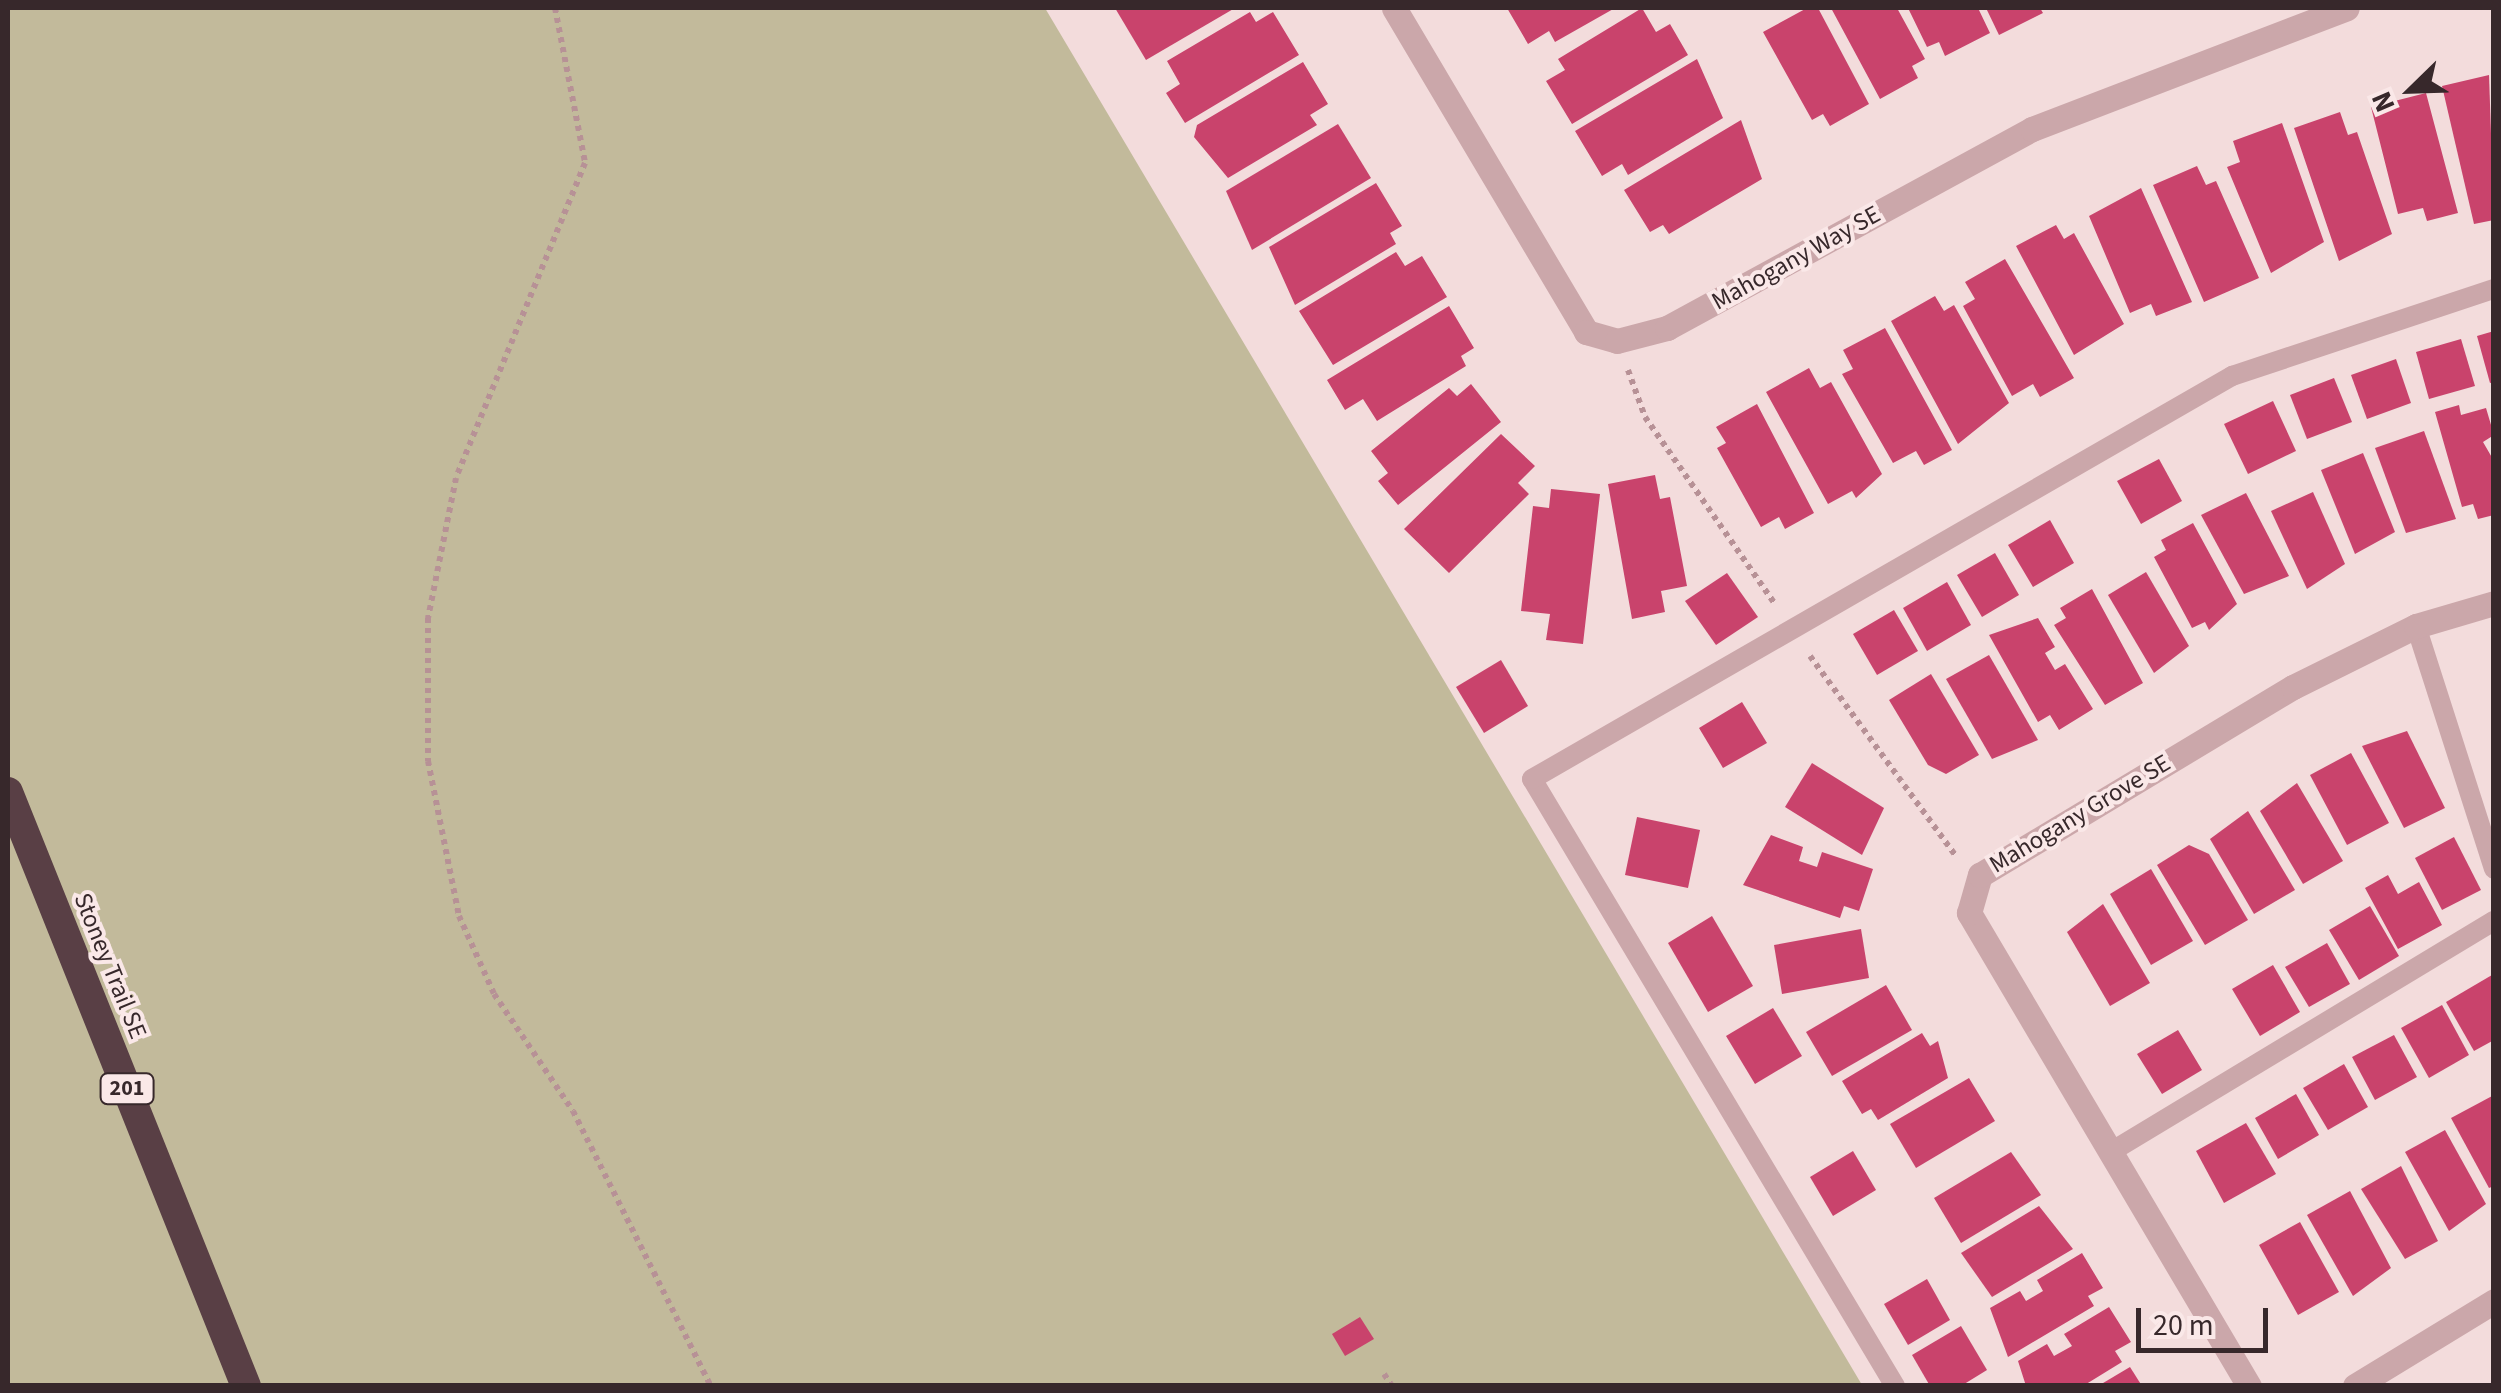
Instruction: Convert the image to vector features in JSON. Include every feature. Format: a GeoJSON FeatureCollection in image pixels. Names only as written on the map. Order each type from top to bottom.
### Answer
{"type":"FeatureCollection","features":[{"type":"Feature","properties":{"kind":"highway","name":"Stoney Trail SE"},"geometry":{"type":"LineString","coordinates":[[8,792],[246,1386]]}},
{"type":"Feature","properties":{"kind":"street","name":"Mahogany Way SE"},"geometry":{"type":"LineString","coordinates":[[1394,8],[1586,332],[1617,341],[1667,328],[2032,130],[2348,8]]}},
{"type":"Feature","properties":{"kind":"street","name":"Mahogany Grove SE"},"geometry":{"type":"LineString","coordinates":[[2249,1386],[2114,1150],[1969,913],[1980,875],[2293,687],[2416,626],[2494,603]]}},
{"type":"Feature","properties":{"kind":"street"},"geometry":{"type":"LineString","coordinates":[[2355,1386],[2494,1301]]}},
{"type":"Feature","properties":{"kind":"lane"},"geometry":{"type":"LineString","coordinates":[[1894,1386],[1532,779],[2232,376],[2494,289]]}},
{"type":"Feature","properties":{"kind":"lane"},"geometry":{"type":"LineString","coordinates":[[2416,626],[2494,870]]}},
{"type":"Feature","properties":{"kind":"lane"},"geometry":{"type":"LineString","coordinates":[[2114,1150],[2494,921]]}},
{"type":"Feature","properties":{"kind":"path"},"geometry":{"type":"LineString","coordinates":[[555,8],[585,163],[456,478],[428,618],[428,761],[460,916],[494,994],[573,1111],[711,1386]]}},
{"type":"Feature","properties":{"kind":"path"},"geometry":{"type":"LineString","coordinates":[[1384,1374],[1392,1386]]}},
{"type":"Feature","properties":{"kind":"shaded area"},"geometry":{"type":"Polygon","coordinates":[[[8,8],[1045,8],[1862,1385],[8,1386],[8,8]]]}},
{"type":"Feature","properties":{"kind":"building"},"geometry":{"type":"Polygon","coordinates":[[[1115,8],[1235,8],[1146,60],[1115,8]]]}},
{"type":"Feature","properties":{"kind":"building"},"geometry":{"type":"Polygon","coordinates":[[[1507,8],[1615,8],[1555,42],[1549,31],[1528,44],[1507,8]]]}},
{"type":"Feature","properties":{"kind":"building"},"geometry":{"type":"Polygon","coordinates":[[[1642,8],[1656,32],[1670,24],[1688,55],[1572,124],[1546,81],[1565,70],[1558,59],[1642,8]]]}},
{"type":"Feature","properties":{"kind":"building"},"geometry":{"type":"Polygon","coordinates":[[[1807,8],[1818,8],[1869,104],[1830,126],[1823,114],[1812,120],[1763,32],[1807,8]]]}},
{"type":"Feature","properties":{"kind":"building"},"geometry":{"type":"Polygon","coordinates":[[[1831,8],[1897,8],[1925,59],[1912,66],[1918,78],[1880,99],[1831,8]]]}},
{"type":"Feature","properties":{"kind":"building"},"geometry":{"type":"Polygon","coordinates":[[[1908,8],[1978,8],[1990,33],[1945,56],[1939,42],[1927,47],[1908,8]]]}},
{"type":"Feature","properties":{"kind":"building"},"geometry":{"type":"Polygon","coordinates":[[[1986,8],[2040,8],[2043,13],[1999,35],[1986,8]]]}},
{"type":"Feature","properties":{"kind":"building"},"geometry":{"type":"Polygon","coordinates":[[[1250,12],[1256,22],[1273,12],[1299,55],[1185,123],[1166,93],[1180,84],[1167,61],[1250,12]]]}},
{"type":"Feature","properties":{"kind":"building"},"geometry":{"type":"Polygon","coordinates":[[[1697,59],[1723,118],[1628,175],[1622,164],[1602,176],[1575,131],[1697,59]]]}},
{"type":"Feature","properties":{"kind":"building"},"geometry":{"type":"Polygon","coordinates":[[[1303,62],[1328,104],[1310,115],[1317,125],[1228,178],[1194,137],[1197,125],[1303,62]]]}},
{"type":"Feature","properties":{"kind":"building"},"geometry":{"type":"Polygon","coordinates":[[[2489,75],[2494,220],[2474,224],[2442,86],[2489,75]]]}},
{"type":"Feature","properties":{"kind":"building"},"geometry":{"type":"Polygon","coordinates":[[[2426,93],[2458,213],[2427,221],[2423,208],[2398,214],[2371,107],[2426,93]]]}},
{"type":"Feature","properties":{"kind":"building"},"geometry":{"type":"Polygon","coordinates":[[[2340,112],[2348,135],[2357,132],[2392,234],[2339,261],[2294,128],[2340,112]]]}},
{"type":"Feature","properties":{"kind":"building"},"geometry":{"type":"Polygon","coordinates":[[[1741,120],[1762,179],[1669,234],[1663,225],[1650,232],[1624,190],[1741,120]]]}},
{"type":"Feature","properties":{"kind":"building"},"geometry":{"type":"Polygon","coordinates":[[[2282,123],[2324,242],[2271,273],[2227,167],[2240,162],[2233,141],[2282,123]]]}},
{"type":"Feature","properties":{"kind":"building"},"geometry":{"type":"Polygon","coordinates":[[[1338,124],[1371,178],[1252,250],[1226,191],[1338,124]]]}},
{"type":"Feature","properties":{"kind":"building"},"geometry":{"type":"Polygon","coordinates":[[[2197,166],[2206,185],[2216,181],[2259,278],[2204,302],[2153,185],[2197,166]]]}},
{"type":"Feature","properties":{"kind":"building"},"geometry":{"type":"Polygon","coordinates":[[[1376,183],[1402,226],[1390,233],[1396,244],[1295,305],[1269,247],[1376,183]]]}},
{"type":"Feature","properties":{"kind":"building"},"geometry":{"type":"Polygon","coordinates":[[[2141,188],[2192,302],[2156,316],[2151,304],[2130,313],[2089,216],[2141,188]]]}},
{"type":"Feature","properties":{"kind":"building"},"geometry":{"type":"Polygon","coordinates":[[[2056,225],[2064,239],[2074,233],[2124,324],[2074,355],[2016,246],[2056,225]]]}},
{"type":"Feature","properties":{"kind":"building"},"geometry":{"type":"Polygon","coordinates":[[[1396,252],[1405,266],[1422,256],[1447,297],[1333,365],[1299,311],[1396,252]]]}},
{"type":"Feature","properties":{"kind":"building"},"geometry":{"type":"Polygon","coordinates":[[[2005,259],[2074,378],[2040,397],[2033,384],[2012,396],[1963,306],[1975,299],[1965,282],[2005,259]]]}},
{"type":"Feature","properties":{"kind":"building"},"geometry":{"type":"Polygon","coordinates":[[[1935,296],[1944,311],[1954,305],[2009,403],[1958,444],[1891,321],[1935,296]]]}},
{"type":"Feature","properties":{"kind":"building"},"geometry":{"type":"Polygon","coordinates":[[[1449,306],[1474,348],[1461,356],[1466,366],[1377,421],[1363,399],[1345,410],[1327,380],[1449,306]]]}},
{"type":"Feature","properties":{"kind":"building"},"geometry":{"type":"Polygon","coordinates":[[[1885,328],[1952,450],[1924,465],[1916,451],[1893,463],[1842,374],[1853,369],[1843,350],[1885,328]]]}},
{"type":"Feature","properties":{"kind":"building"},"geometry":{"type":"Polygon","coordinates":[[[2494,331],[2494,382],[2490,383],[2477,336],[2494,331]]]}},
{"type":"Feature","properties":{"kind":"building"},"geometry":{"type":"Polygon","coordinates":[[[2461,339],[2475,386],[2429,399],[2416,352],[2461,339]]]}},
{"type":"Feature","properties":{"kind":"building"},"geometry":{"type":"Polygon","coordinates":[[[2396,359],[2411,403],[2367,419],[2351,375],[2396,359]]]}},
{"type":"Feature","properties":{"kind":"building"},"geometry":{"type":"Polygon","coordinates":[[[1809,368],[1820,388],[1831,382],[1882,474],[1856,498],[1852,491],[1828,504],[1766,392],[1809,368]]]}},
{"type":"Feature","properties":{"kind":"building"},"geometry":{"type":"Polygon","coordinates":[[[2334,378],[2352,422],[2307,439],[2290,395],[2334,378]]]}},
{"type":"Feature","properties":{"kind":"building"},"geometry":{"type":"Polygon","coordinates":[[[1471,384],[1501,422],[1398,505],[1378,481],[1388,473],[1371,451],[1449,388],[1457,396],[1471,384]]]}},
{"type":"Feature","properties":{"kind":"building"},"geometry":{"type":"Polygon","coordinates":[[[2273,401],[2296,451],[2248,474],[2224,424],[2273,401]]]}},
{"type":"Feature","properties":{"kind":"building"},"geometry":{"type":"Polygon","coordinates":[[[1757,404],[1814,513],[1785,529],[1779,517],[1761,527],[1717,448],[1726,443],[1716,427],[1757,404]]]}},
{"type":"Feature","properties":{"kind":"building"},"geometry":{"type":"Polygon","coordinates":[[[2459,405],[2461,415],[2486,408],[2494,435],[2483,442],[2494,461],[2494,515],[2478,519],[2473,504],[2462,507],[2435,412],[2459,405]]]}},
{"type":"Feature","properties":{"kind":"building"},"geometry":{"type":"Polygon","coordinates":[[[2424,431],[2456,519],[2406,533],[2375,448],[2424,431]]]}},
{"type":"Feature","properties":{"kind":"building"},"geometry":{"type":"Polygon","coordinates":[[[1501,434],[1535,466],[1518,483],[1529,494],[1449,573],[1404,529],[1501,434]]]}},
{"type":"Feature","properties":{"kind":"building"},"geometry":{"type":"Polygon","coordinates":[[[2363,453],[2395,532],[2355,554],[2321,470],[2363,453]]]}},
{"type":"Feature","properties":{"kind":"building"},"geometry":{"type":"Polygon","coordinates":[[[2159,459],[2182,501],[2141,524],[2117,481],[2159,459]]]}},
{"type":"Feature","properties":{"kind":"building"},"geometry":{"type":"Polygon","coordinates":[[[1655,475],[1660,499],[1670,497],[1687,586],[1661,591],[1665,612],[1632,619],[1608,484],[1655,475]]]}},
{"type":"Feature","properties":{"kind":"building"},"geometry":{"type":"Polygon","coordinates":[[[1551,489],[1600,494],[1583,644],[1546,640],[1550,614],[1521,611],[1533,506],[1549,508],[1551,489]]]}},
{"type":"Feature","properties":{"kind":"building"},"geometry":{"type":"Polygon","coordinates":[[[2313,492],[2345,564],[2307,589],[2271,511],[2313,492]]]}},
{"type":"Feature","properties":{"kind":"building"},"geometry":{"type":"Polygon","coordinates":[[[2246,493],[2289,576],[2244,594],[2201,515],[2246,493]]]}},
{"type":"Feature","properties":{"kind":"building"},"geometry":{"type":"Polygon","coordinates":[[[2050,520],[2074,563],[2033,587],[2008,545],[2050,520]]]}},
{"type":"Feature","properties":{"kind":"building"},"geometry":{"type":"Polygon","coordinates":[[[2193,523],[2237,604],[2209,630],[2205,622],[2192,628],[2154,557],[2166,550],[2161,540],[2193,523]]]}},
{"type":"Feature","properties":{"kind":"building"},"geometry":{"type":"Polygon","coordinates":[[[1995,553],[2019,595],[1982,617],[1957,575],[1995,553]]]}},
{"type":"Feature","properties":{"kind":"building"},"geometry":{"type":"Polygon","coordinates":[[[2146,572],[2189,646],[2154,673],[2108,595],[2146,572]]]}},
{"type":"Feature","properties":{"kind":"building"},"geometry":{"type":"Polygon","coordinates":[[[1727,573],[1758,617],[1716,645],[1685,601],[1727,573]]]}},
{"type":"Feature","properties":{"kind":"building"},"geometry":{"type":"Polygon","coordinates":[[[1947,582],[1971,625],[1927,651],[1903,608],[1947,582]]]}},
{"type":"Feature","properties":{"kind":"building"},"geometry":{"type":"Polygon","coordinates":[[[2092,589],[2143,683],[2105,705],[2054,625],[2066,618],[2060,608],[2092,589]]]}},
{"type":"Feature","properties":{"kind":"building"},"geometry":{"type":"Polygon","coordinates":[[[1894,610],[1918,651],[1877,675],[1853,634],[1894,610]]]}},
{"type":"Feature","properties":{"kind":"building"},"geometry":{"type":"Polygon","coordinates":[[[2038,618],[2055,647],[2045,653],[2055,670],[2065,664],[2093,709],[2059,730],[2050,715],[2038,722],[1989,635],[2038,618]]]}},
{"type":"Feature","properties":{"kind":"building"},"geometry":{"type":"Polygon","coordinates":[[[1989,655],[2038,740],[1992,759],[1946,679],[1989,655]]]}},
{"type":"Feature","properties":{"kind":"building"},"geometry":{"type":"Polygon","coordinates":[[[1501,660],[1528,706],[1484,733],[1456,687],[1501,660]]]}},
{"type":"Feature","properties":{"kind":"building"},"geometry":{"type":"Polygon","coordinates":[[[1931,674],[1979,755],[1946,774],[1928,765],[1889,700],[1931,674]]]}},
{"type":"Feature","properties":{"kind":"building"},"geometry":{"type":"Polygon","coordinates":[[[1742,702],[1767,743],[1723,768],[1699,728],[1742,702]]]}},
{"type":"Feature","properties":{"kind":"building"},"geometry":{"type":"Polygon","coordinates":[[[2407,731],[2445,808],[2404,828],[2362,746],[2407,731]]]}},
{"type":"Feature","properties":{"kind":"building"},"geometry":{"type":"Polygon","coordinates":[[[2351,753],[2389,823],[2347,845],[2310,775],[2351,753]]]}},
{"type":"Feature","properties":{"kind":"building"},"geometry":{"type":"Polygon","coordinates":[[[1812,763],[1884,808],[1862,855],[1785,807],[1812,763]]]}},
{"type":"Feature","properties":{"kind":"building"},"geometry":{"type":"Polygon","coordinates":[[[2297,783],[2343,861],[2303,884],[2260,811],[2297,783]]]}},
{"type":"Feature","properties":{"kind":"building"},"geometry":{"type":"Polygon","coordinates":[[[2248,811],[2295,890],[2254,914],[2210,839],[2248,811]]]}},
{"type":"Feature","properties":{"kind":"building"},"geometry":{"type":"Polygon","coordinates":[[[1637,817],[1700,830],[1688,888],[1625,875],[1637,817]]]}},
{"type":"Feature","properties":{"kind":"building"},"geometry":{"type":"Polygon","coordinates":[[[1771,835],[1803,847],[1799,861],[1817,867],[1822,852],[1873,869],[1859,911],[1844,906],[1840,918],[1743,885],[1771,835]]]}},
{"type":"Feature","properties":{"kind":"building"},"geometry":{"type":"Polygon","coordinates":[[[2454,837],[2481,890],[2442,910],[2415,858],[2454,837]]]}},
{"type":"Feature","properties":{"kind":"building"},"geometry":{"type":"Polygon","coordinates":[[[2189,845],[2209,854],[2248,920],[2205,945],[2157,865],[2189,845]]]}},
{"type":"Feature","properties":{"kind":"building"},"geometry":{"type":"Polygon","coordinates":[[[2151,869],[2193,941],[2151,965],[2110,894],[2151,869]]]}},
{"type":"Feature","properties":{"kind":"building"},"geometry":{"type":"Polygon","coordinates":[[[2388,875],[2398,894],[2419,882],[2442,925],[2398,949],[2365,888],[2388,875]]]}},
{"type":"Feature","properties":{"kind":"building"},"geometry":{"type":"Polygon","coordinates":[[[2103,904],[2150,983],[2110,1006],[2067,932],[2103,904]]]}},
{"type":"Feature","properties":{"kind":"building"},"geometry":{"type":"Polygon","coordinates":[[[2370,906],[2399,956],[2359,980],[2329,930],[2370,906]]]}},
{"type":"Feature","properties":{"kind":"building"},"geometry":{"type":"Polygon","coordinates":[[[1712,916],[1753,986],[1708,1012],[1668,943],[1712,916]]]}},
{"type":"Feature","properties":{"kind":"building"},"geometry":{"type":"Polygon","coordinates":[[[1861,929],[1869,978],[1782,994],[1774,945],[1861,929]]]}},
{"type":"Feature","properties":{"kind":"building"},"geometry":{"type":"Polygon","coordinates":[[[2327,943],[2350,984],[2309,1007],[2285,967],[2327,943]]]}},
{"type":"Feature","properties":{"kind":"building"},"geometry":{"type":"Polygon","coordinates":[[[2273,965],[2300,1012],[2260,1036],[2232,989],[2273,965]]]}},
{"type":"Feature","properties":{"kind":"building"},"geometry":{"type":"Polygon","coordinates":[[[2492,975],[2494,1040],[2474,1051],[2446,1002],[2492,975]]]}},
{"type":"Feature","properties":{"kind":"building"},"geometry":{"type":"Polygon","coordinates":[[[1886,985],[1912,1030],[1832,1076],[1806,1032],[1886,985]]]}},
{"type":"Feature","properties":{"kind":"building"},"geometry":{"type":"Polygon","coordinates":[[[2442,1005],[2469,1055],[2429,1078],[2401,1028],[2442,1005]]]}},
{"type":"Feature","properties":{"kind":"building"},"geometry":{"type":"Polygon","coordinates":[[[1773,1008],[1802,1056],[1755,1084],[1726,1036],[1773,1008]]]}},
{"type":"Feature","properties":{"kind":"building"},"geometry":{"type":"Polygon","coordinates":[[[2178,1030],[2202,1070],[2162,1094],[2137,1054],[2178,1030]]]}},
{"type":"Feature","properties":{"kind":"building"},"geometry":{"type":"Polygon","coordinates":[[[1922,1033],[1930,1046],[1938,1041],[1948,1078],[1878,1120],[1871,1109],[1862,1114],[1842,1081],[1922,1033]]]}},
{"type":"Feature","properties":{"kind":"building"},"geometry":{"type":"Polygon","coordinates":[[[2394,1035],[2417,1077],[2375,1100],[2352,1057],[2394,1035]]]}},
{"type":"Feature","properties":{"kind":"building"},"geometry":{"type":"Polygon","coordinates":[[[2344,1064],[2368,1107],[2328,1130],[2303,1088],[2344,1064]]]}},
{"type":"Feature","properties":{"kind":"building"},"geometry":{"type":"Polygon","coordinates":[[[1969,1078],[1995,1121],[1916,1168],[1890,1124],[1969,1078]]]}},
{"type":"Feature","properties":{"kind":"building"},"geometry":{"type":"Polygon","coordinates":[[[2296,1094],[2319,1135],[2278,1159],[2255,1118],[2296,1094]]]}},
{"type":"Feature","properties":{"kind":"building"},"geometry":{"type":"Polygon","coordinates":[[[2494,1095],[2494,1186],[2489,1188],[2451,1118],[2494,1095]]]}},
{"type":"Feature","properties":{"kind":"building"},"geometry":{"type":"Polygon","coordinates":[[[2246,1123],[2276,1174],[2224,1203],[2196,1151],[2246,1123]]]}},
{"type":"Feature","properties":{"kind":"building"},"geometry":{"type":"Polygon","coordinates":[[[2445,1130],[2486,1204],[2449,1231],[2405,1152],[2445,1130]]]}},
{"type":"Feature","properties":{"kind":"building"},"geometry":{"type":"Polygon","coordinates":[[[1853,1151],[1876,1190],[1833,1216],[1810,1177],[1853,1151]]]}},
{"type":"Feature","properties":{"kind":"building"},"geometry":{"type":"Polygon","coordinates":[[[2011,1152],[2041,1195],[1961,1243],[1934,1198],[2011,1152]]]}},
{"type":"Feature","properties":{"kind":"building"},"geometry":{"type":"Polygon","coordinates":[[[2401,1166],[2438,1241],[2405,1259],[2361,1189],[2401,1166]]]}},
{"type":"Feature","properties":{"kind":"building"},"geometry":{"type":"Polygon","coordinates":[[[2350,1191],[2391,1268],[2353,1296],[2307,1215],[2350,1191]]]}},
{"type":"Feature","properties":{"kind":"building"},"geometry":{"type":"Polygon","coordinates":[[[2039,1206],[2073,1249],[1992,1297],[1961,1253],[2039,1206]]]}},
{"type":"Feature","properties":{"kind":"building"},"geometry":{"type":"Polygon","coordinates":[[[2300,1222],[2339,1292],[2298,1315],[2259,1245],[2300,1222]]]}},
{"type":"Feature","properties":{"kind":"building"},"geometry":{"type":"Polygon","coordinates":[[[2082,1253],[2103,1288],[2088,1296],[2094,1306],[2008,1357],[1990,1308],[2020,1291],[2026,1301],[2043,1291],[2037,1280],[2082,1253]]]}},
{"type":"Feature","properties":{"kind":"building"},"geometry":{"type":"Polygon","coordinates":[[[1927,1279],[1950,1320],[1908,1345],[1884,1304],[1927,1279]]]}},
{"type":"Feature","properties":{"kind":"building"},"geometry":{"type":"Polygon","coordinates":[[[2109,1307],[2131,1342],[2115,1351],[2122,1362],[2083,1386],[2026,1386],[2018,1361],[2047,1344],[2054,1356],[2072,1346],[2064,1334],[2109,1307]]]}},
{"type":"Feature","properties":{"kind":"building"},"geometry":{"type":"Polygon","coordinates":[[[1360,1317],[1374,1339],[1345,1356],[1332,1334],[1360,1317]]]}},
{"type":"Feature","properties":{"kind":"building"},"geometry":{"type":"Polygon","coordinates":[[[1961,1326],[1987,1370],[1961,1386],[1930,1386],[1912,1355],[1961,1326]]]}},
{"type":"Feature","properties":{"kind":"building"},"geometry":{"type":"Polygon","coordinates":[[[2130,1367],[2142,1386],[2098,1386],[2130,1367]]]}}]}
